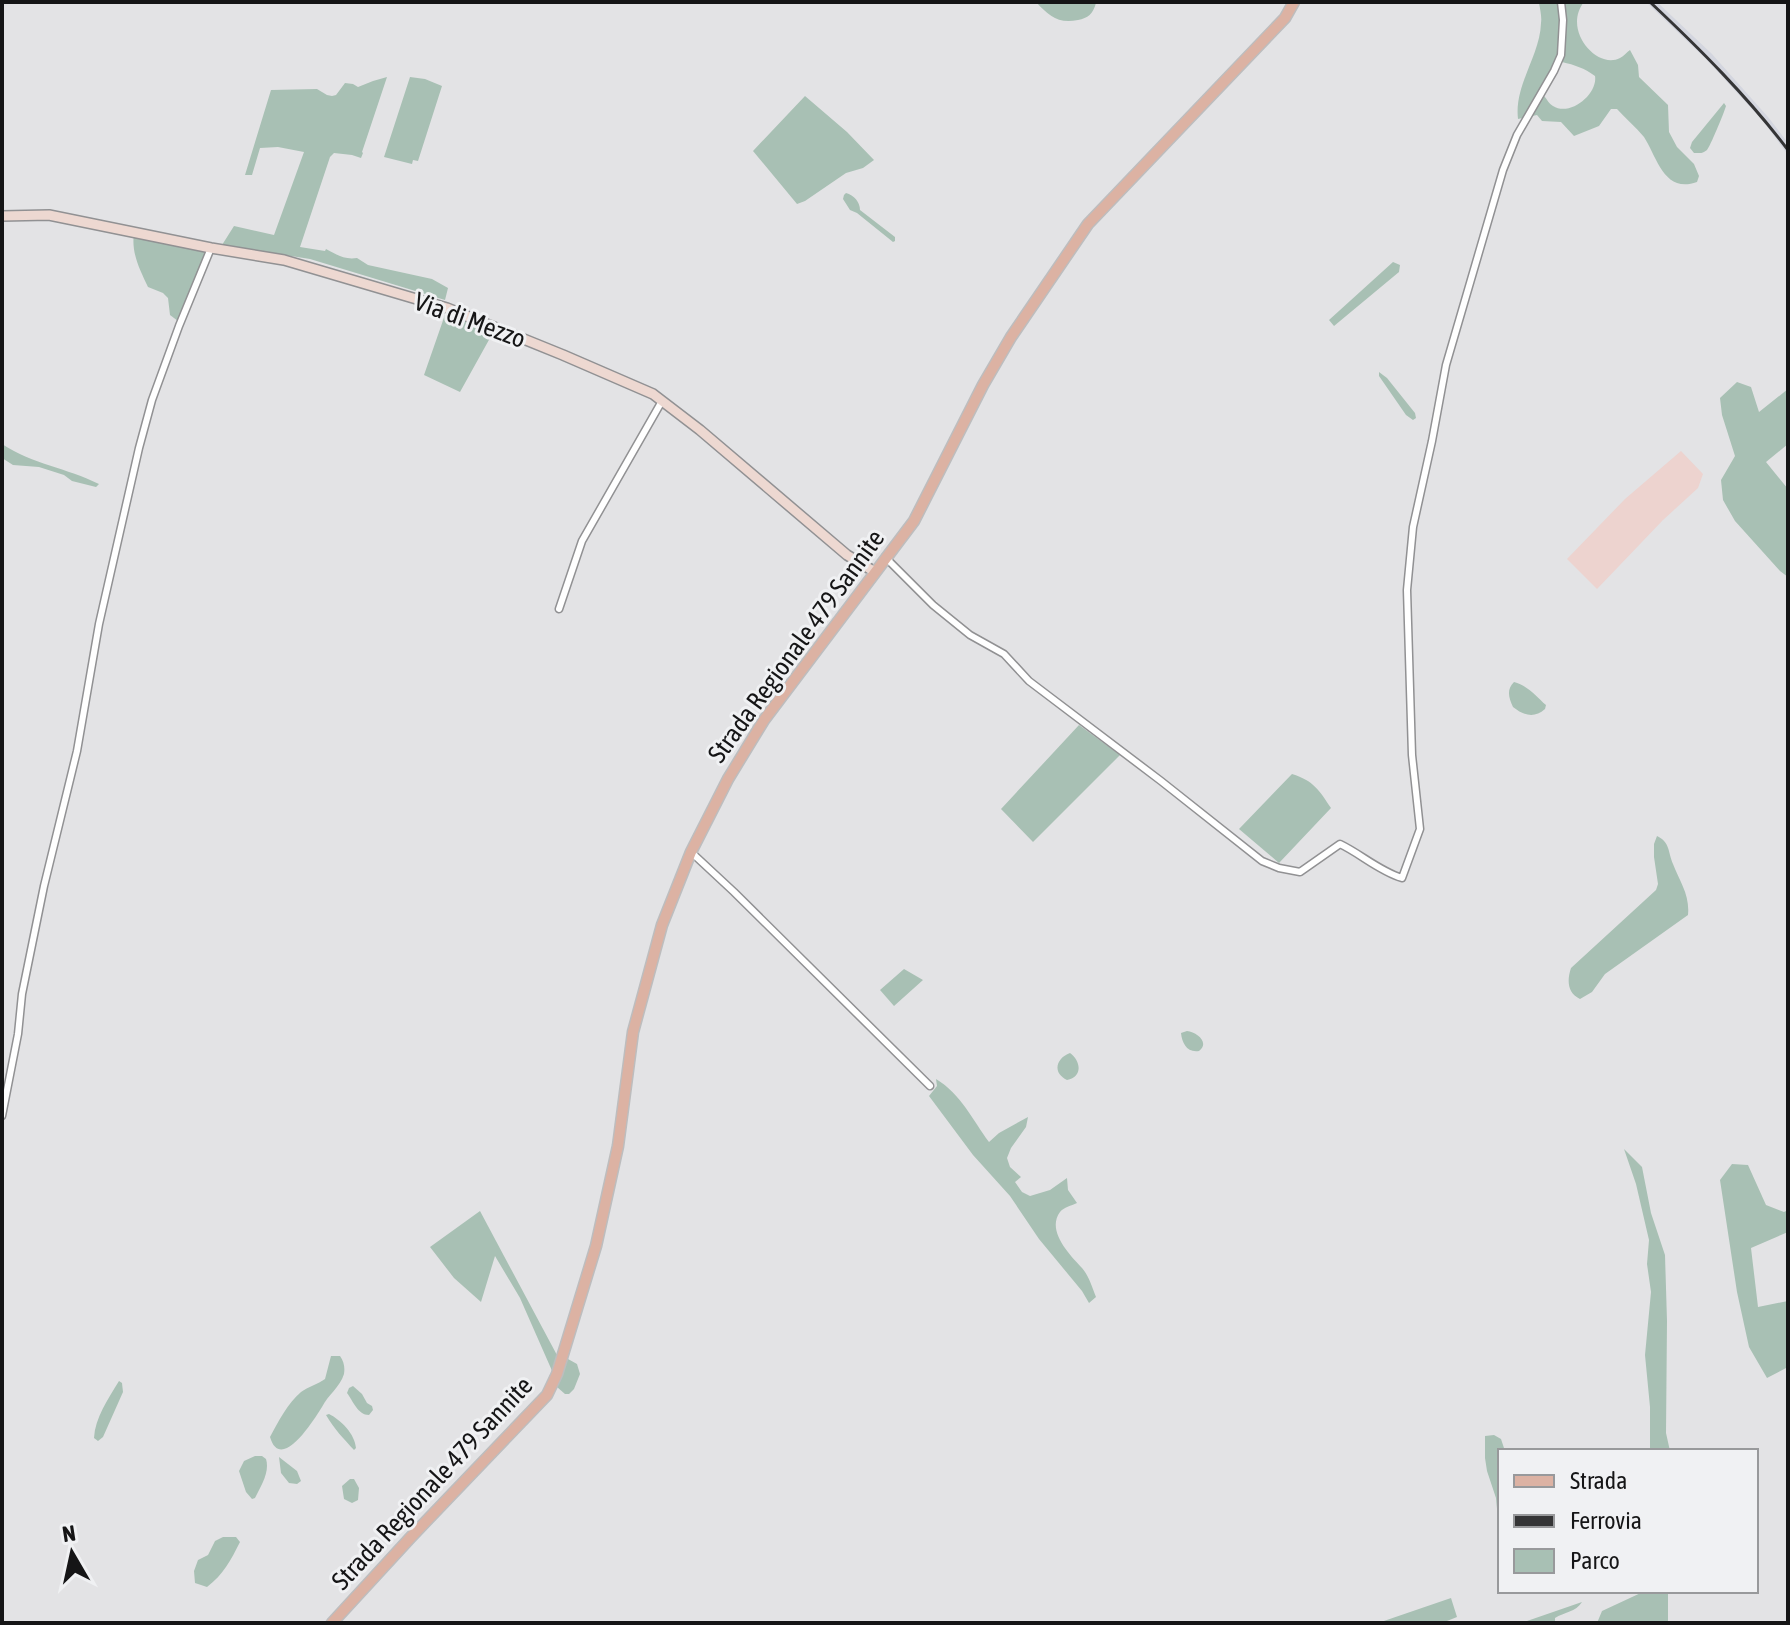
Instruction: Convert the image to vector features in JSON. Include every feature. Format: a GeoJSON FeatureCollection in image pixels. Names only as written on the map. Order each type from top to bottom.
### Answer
{"type":"FeatureCollection","features":[{"type":"Feature","properties":{"kind":"main road","name":"Strada Regionale 479 Sannite"},"geometry":{"type":"LineString","coordinates":[[332,1623],[547,1395],[557,1374],[596,1246],[610,1187],[636,1019],[662,925],[691,852],[728,779],[764,720],[914,521],[1011,337],[1088,224],[1285,18],[1294,2]]}},
{"type":"Feature","properties":{"kind":"main road","name":"Via di Mezzo"},"geometry":{"type":"LineString","coordinates":[[2,216],[49,215],[284,260],[447,308],[563,355],[653,394],[847,555],[875,572]]}},
{"type":"Feature","properties":{"kind":"street"},"geometry":{"type":"LineString","coordinates":[[885,557],[933,605],[970,635],[1004,654],[1029,681],[1262,861],[1300,872],[1340,844],[1389,874],[1402,878],[1420,829],[1412,755],[1407,590],[1413,527],[1446,365],[1503,170],[1517,135],[1561,55],[1561,2]]}},
{"type":"Feature","properties":{"kind":"street"},"geometry":{"type":"LineString","coordinates":[[2,1116],[44,886],[77,751],[102,611],[139,448],[152,400],[211,248]]}},
{"type":"Feature","properties":{"kind":"street"},"geometry":{"type":"LineString","coordinates":[[559,609],[582,541],[662,401]]}},
{"type":"Feature","properties":{"kind":"street"},"geometry":{"type":"LineString","coordinates":[[691,852],[930,1086]]}},
{"type":"Feature","properties":{"kind":"shaded area"},"geometry":{"type":"Polygon","coordinates":[[[1646,2],[1657,2],[1712,54],[1788,143],[1788,155],[1763,121],[1706,59],[1646,2]]]}},
{"type":"Feature","properties":{"kind":"shaded area"},"geometry":{"type":"Polygon","coordinates":[[[1681,451],[1703,474],[1698,488],[1597,589],[1567,559],[1625,499],[1681,451]]]}},
{"type":"Feature","properties":{"kind":"green space"},"geometry":{"type":"Polygon","coordinates":[[[1036,2],[1096,3],[1087,17],[1065,21],[1054,18],[1036,2]]]}},
{"type":"Feature","properties":{"kind":"green space"},"geometry":{"type":"Polygon","coordinates":[[[1584,2],[1577,24],[1585,45],[1593,53],[1611,60],[1620,58],[1630,50],[1638,65],[1639,77],[1668,105],[1669,132],[1677,147],[1694,164],[1699,176],[1697,182],[1677,183],[1669,178],[1644,137],[1617,109],[1611,109],[1599,126],[1574,136],[1561,122],[1542,121],[1537,115],[1518,119],[1523,82],[1540,35],[1539,3],[1584,2]],[[1562,62],[1544,96],[1560,109],[1582,102],[1595,83],[1595,76],[1562,62]]]}},
{"type":"Feature","properties":{"kind":"green space"},"geometry":{"type":"Polygon","coordinates":[[[387,77],[361,158],[334,153],[330,157],[300,247],[326,249],[345,258],[357,258],[368,265],[432,279],[448,288],[445,300],[310,259],[222,245],[234,226],[274,235],[304,152],[278,147],[260,148],[252,175],[245,175],[271,90],[317,89],[332,96],[345,83],[358,87],[387,77]]]}},
{"type":"Feature","properties":{"kind":"green space"},"geometry":{"type":"Polygon","coordinates":[[[410,77],[442,86],[418,161],[413,160],[412,164],[384,157],[410,77]]]}},
{"type":"Feature","properties":{"kind":"green space"},"geometry":{"type":"Polygon","coordinates":[[[805,96],[874,160],[863,168],[846,173],[797,204],[753,151],[805,96]]]}},
{"type":"Feature","properties":{"kind":"green space"},"geometry":{"type":"Polygon","coordinates":[[[1724,103],[1725,110],[1709,148],[1703,153],[1694,153],[1690,148],[1692,142],[1724,103]]]}},
{"type":"Feature","properties":{"kind":"green space"},"geometry":{"type":"Polygon","coordinates":[[[846,193],[856,199],[860,210],[895,237],[895,241],[850,210],[843,199],[846,193]]]}},
{"type":"Feature","properties":{"kind":"green space"},"geometry":{"type":"Polygon","coordinates":[[[134,233],[208,248],[178,321],[170,315],[168,298],[148,287],[135,254],[134,233]]]}},
{"type":"Feature","properties":{"kind":"green space"},"geometry":{"type":"Polygon","coordinates":[[[1393,262],[1400,265],[1399,272],[1334,326],[1329,320],[1393,262]]]}},
{"type":"Feature","properties":{"kind":"green space"},"geometry":{"type":"Polygon","coordinates":[[[447,309],[495,329],[460,392],[424,375],[447,309]]]}},
{"type":"Feature","properties":{"kind":"green space"},"geometry":{"type":"Polygon","coordinates":[[[1379,372],[1387,378],[1416,418],[1413,420],[1406,415],[1379,372]]]}},
{"type":"Feature","properties":{"kind":"green space"},"geometry":{"type":"Polygon","coordinates":[[[1737,382],[1751,387],[1759,412],[1788,389],[1788,444],[1766,462],[1788,489],[1788,577],[1735,521],[1723,500],[1721,480],[1735,456],[1720,398],[1737,382]]]}},
{"type":"Feature","properties":{"kind":"green space"},"geometry":{"type":"Polygon","coordinates":[[[2,444],[99,484],[96,487],[72,481],[39,467],[13,465],[2,458],[2,444]]]}},
{"type":"Feature","properties":{"kind":"green space"},"geometry":{"type":"Polygon","coordinates":[[[1514,682],[1531,691],[1546,705],[1545,709],[1529,715],[1513,707],[1509,691],[1514,682]]]}},
{"type":"Feature","properties":{"kind":"green space"},"geometry":{"type":"Polygon","coordinates":[[[1079,725],[1120,755],[1033,842],[1001,809],[1079,725]]]}},
{"type":"Feature","properties":{"kind":"green space"},"geometry":{"type":"Polygon","coordinates":[[[1292,774],[1315,787],[1331,808],[1279,863],[1239,829],[1292,774]]]}},
{"type":"Feature","properties":{"kind":"green space"},"geometry":{"type":"Polygon","coordinates":[[[1657,836],[1668,848],[1686,895],[1688,915],[1605,974],[1592,992],[1580,999],[1569,986],[1571,968],[1656,890],[1654,844],[1657,836]]]}},
{"type":"Feature","properties":{"kind":"green space"},"geometry":{"type":"Polygon","coordinates":[[[904,969],[923,980],[894,1006],[880,990],[904,969]]]}},
{"type":"Feature","properties":{"kind":"green space"},"geometry":{"type":"Polygon","coordinates":[[[1181,1033],[1195,1033],[1203,1041],[1199,1051],[1188,1049],[1184,1044],[1181,1033]]]}},
{"type":"Feature","properties":{"kind":"green space"},"geometry":{"type":"Polygon","coordinates":[[[1070,1053],[1079,1068],[1076,1076],[1067,1080],[1059,1074],[1058,1066],[1062,1058],[1070,1053]]]}},
{"type":"Feature","properties":{"kind":"green space"},"geometry":{"type":"Polygon","coordinates":[[[936,1079],[959,1099],[989,1142],[1028,1117],[1026,1127],[1007,1158],[1010,1167],[1021,1177],[1015,1182],[1022,1192],[1030,1196],[1050,1190],[1067,1178],[1068,1190],[1077,1203],[1060,1212],[1056,1227],[1061,1242],[1090,1282],[1096,1297],[1089,1303],[1010,1196],[973,1155],[929,1096],[937,1086],[936,1079]]]}},
{"type":"Feature","properties":{"kind":"green space"},"geometry":{"type":"Polygon","coordinates":[[[1624,1149],[1642,1167],[1651,1213],[1665,1255],[1666,1433],[1670,1449],[1650,1449],[1645,1355],[1651,1292],[1647,1264],[1649,1240],[1624,1149]]]}},
{"type":"Feature","properties":{"kind":"green space"},"geometry":{"type":"Polygon","coordinates":[[[1732,1164],[1748,1165],[1766,1205],[1784,1212],[1788,1210],[1788,1232],[1751,1248],[1758,1307],[1788,1301],[1788,1367],[1767,1378],[1749,1347],[1737,1292],[1720,1180],[1732,1164]]]}},
{"type":"Feature","properties":{"kind":"green space"},"geometry":{"type":"Polygon","coordinates":[[[480,1211],[558,1357],[553,1373],[520,1298],[495,1256],[481,1302],[454,1278],[430,1247],[480,1211]]]}},
{"type":"Feature","properties":{"kind":"green space"},"geometry":{"type":"Polygon","coordinates":[[[331,1356],[340,1356],[343,1362],[344,1374],[340,1383],[298,1440],[289,1447],[275,1447],[270,1437],[284,1413],[301,1392],[325,1379],[331,1356]]]}},
{"type":"Feature","properties":{"kind":"green space"},"geometry":{"type":"Polygon","coordinates":[[[568,1359],[577,1364],[580,1374],[574,1389],[565,1394],[557,1387],[568,1359]]]}},
{"type":"Feature","properties":{"kind":"green space"},"geometry":{"type":"Polygon","coordinates":[[[119,1381],[123,1392],[103,1437],[98,1441],[94,1438],[97,1423],[119,1381]]]}},
{"type":"Feature","properties":{"kind":"green space"},"geometry":{"type":"Polygon","coordinates":[[[353,1386],[372,1406],[369,1415],[359,1410],[347,1393],[353,1386]]]}},
{"type":"Feature","properties":{"kind":"green space"},"geometry":{"type":"Polygon","coordinates":[[[329,1414],[350,1433],[355,1443],[354,1450],[332,1425],[326,1415],[329,1414]]]}},
{"type":"Feature","properties":{"kind":"green space"},"geometry":{"type":"Polygon","coordinates":[[[1494,1435],[1501,1439],[1504,1449],[1498,1449],[1498,1520],[1496,1498],[1487,1471],[1485,1436],[1494,1435]]]}},
{"type":"Feature","properties":{"kind":"green space"},"geometry":{"type":"Polygon","coordinates":[[[255,1456],[266,1459],[267,1469],[260,1489],[252,1499],[246,1492],[239,1471],[244,1461],[255,1456]]]}},
{"type":"Feature","properties":{"kind":"green space"},"geometry":{"type":"Polygon","coordinates":[[[279,1457],[297,1471],[301,1481],[289,1483],[281,1473],[279,1457]]]}},
{"type":"Feature","properties":{"kind":"green space"},"geometry":{"type":"Polygon","coordinates":[[[354,1479],[359,1488],[358,1500],[352,1503],[344,1499],[342,1486],[354,1479]]]}},
{"type":"Feature","properties":{"kind":"green space"},"geometry":{"type":"Polygon","coordinates":[[[223,1537],[236,1537],[240,1542],[230,1561],[207,1587],[195,1583],[194,1571],[198,1560],[208,1555],[215,1541],[223,1537]]]}},
{"type":"Feature","properties":{"kind":"green space"},"geometry":{"type":"Polygon","coordinates":[[[1641,1593],[1668,1593],[1668,1623],[1597,1623],[1602,1611],[1641,1593]]]}},
{"type":"Feature","properties":{"kind":"green space"},"geometry":{"type":"Polygon","coordinates":[[[1451,1598],[1457,1617],[1442,1623],[1378,1623],[1451,1598]]]}},
{"type":"Feature","properties":{"kind":"green space"},"geometry":{"type":"Polygon","coordinates":[[[1582,1602],[1555,1618],[1555,1623],[1527,1623],[1527,1621],[1582,1602]]]}},
{"type":"Feature","properties":{"kind":"railway"},"geometry":{"type":"LineString","coordinates":[[1650,2],[1722,73],[1788,150]]}}]}
